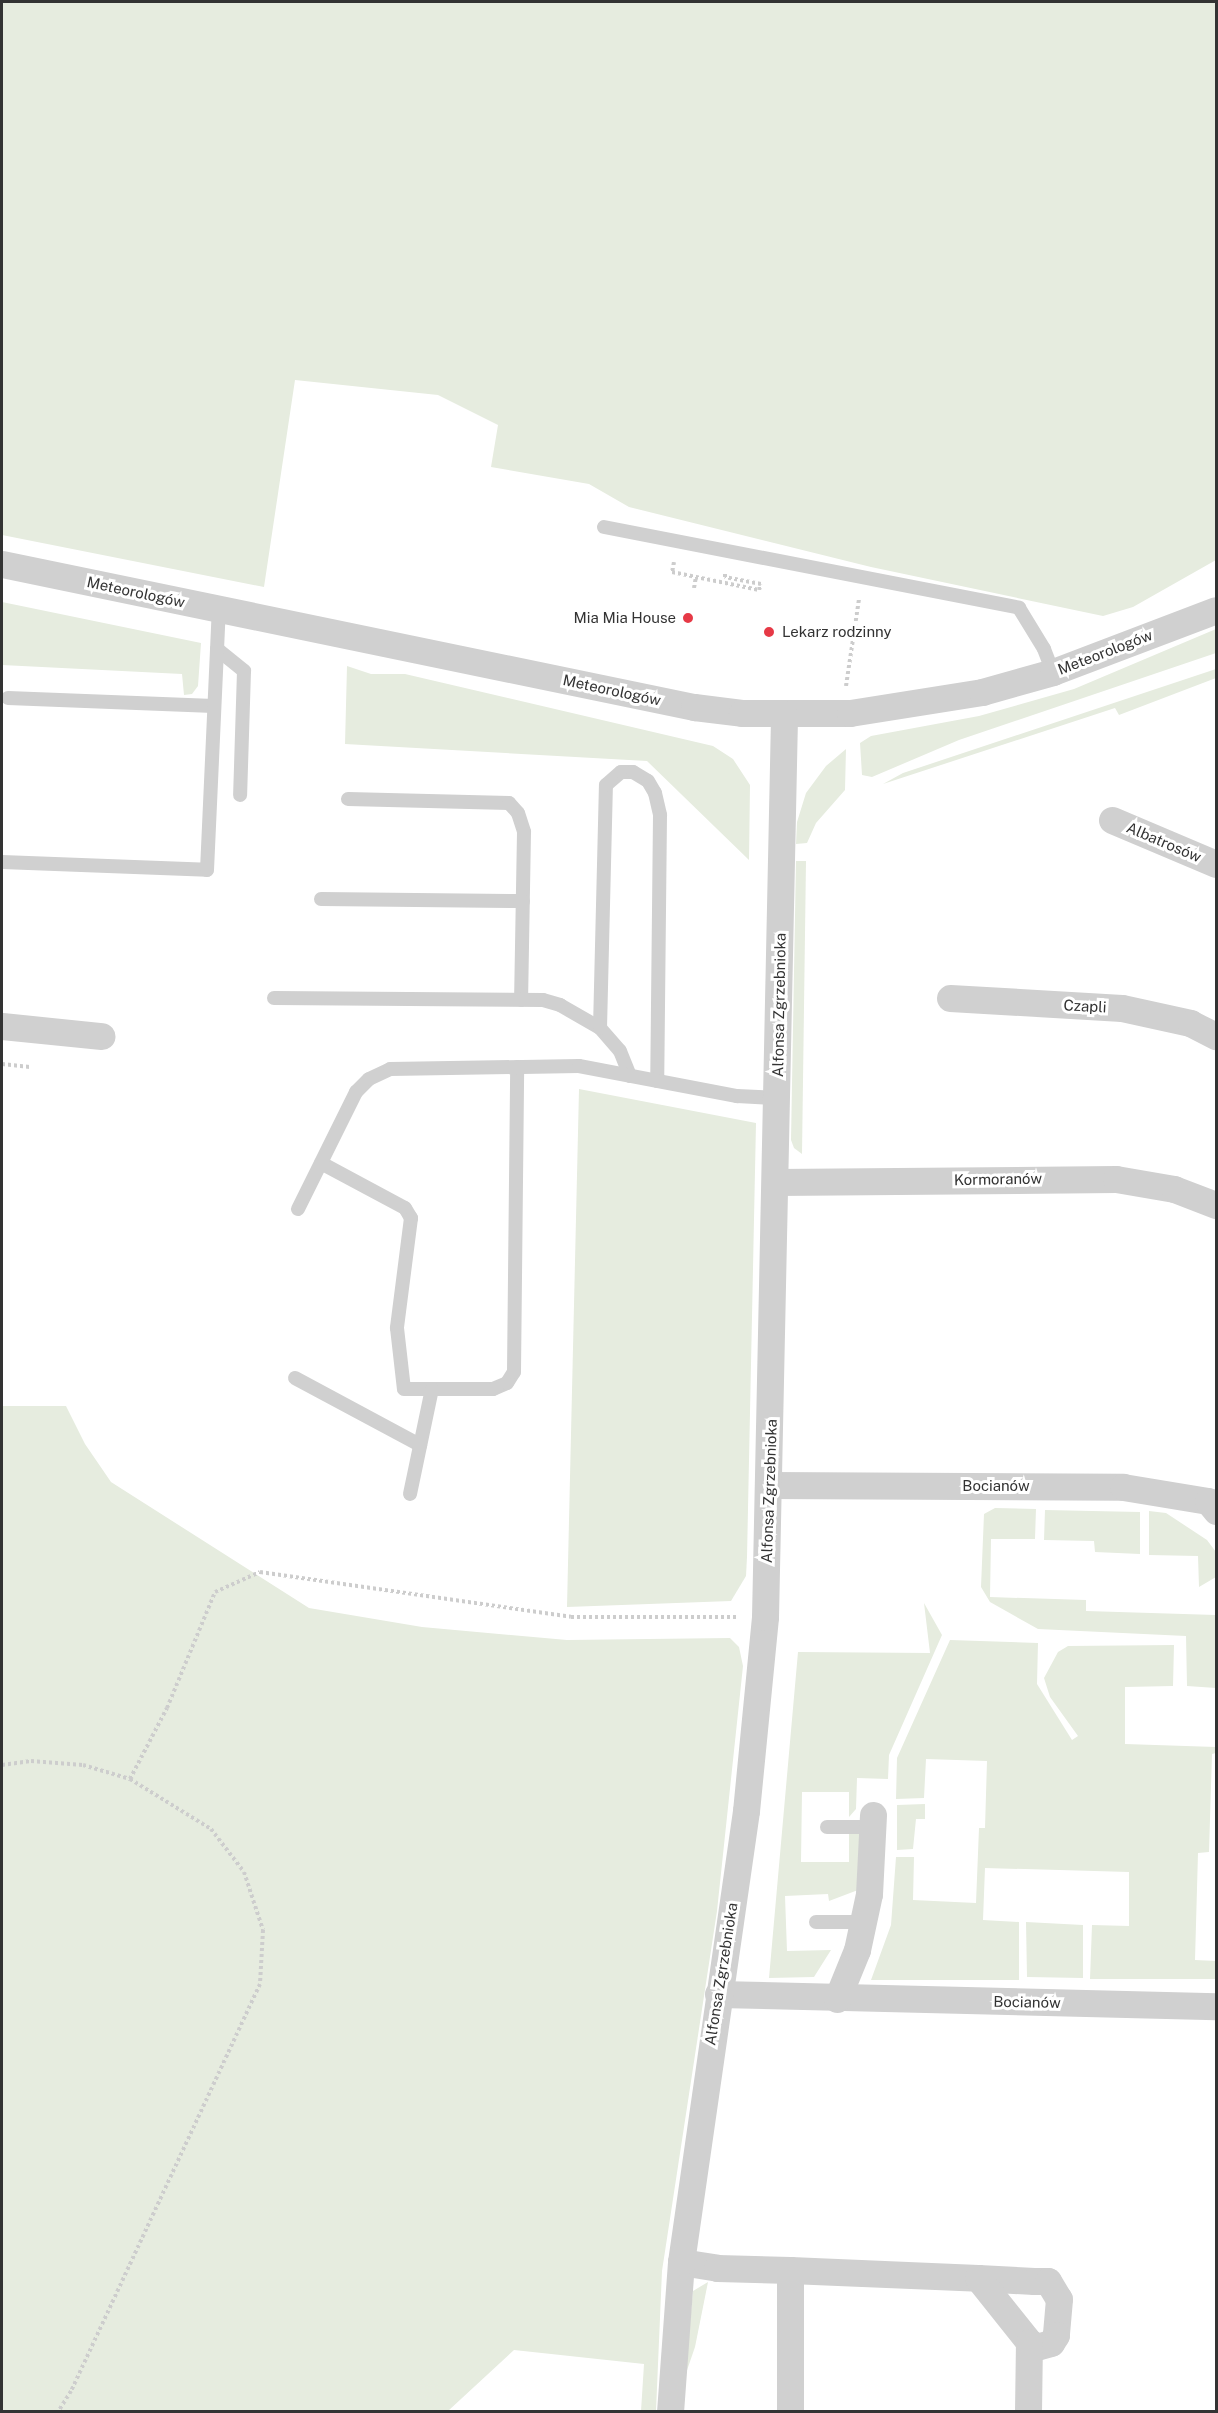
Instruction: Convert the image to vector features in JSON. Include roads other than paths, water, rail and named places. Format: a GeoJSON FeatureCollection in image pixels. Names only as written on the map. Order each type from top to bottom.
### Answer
{"type":"FeatureCollection","features":[{"type":"Feature","properties":{"kind":"street","name":"Meteorologów"},"geometry":{"type":"LineString","coordinates":[[2,564],[694,708],[784,714],[890,709],[982,692],[1053,672],[1212,609]]}},
{"type":"Feature","properties":{"kind":"street","name":"Alfonsa Zgrzebnioka"},"geometry":{"type":"LineString","coordinates":[[670,2412],[681,2262],[747,1800],[765,1617],[776,1182],[784,714]]}},
{"type":"Feature","properties":{"kind":"street","name":"Albatrosów"},"geometry":{"type":"LineString","coordinates":[[1112,820],[1216,864]]}},
{"type":"Feature","properties":{"kind":"street","name":"Czapli"},"geometry":{"type":"LineString","coordinates":[[950,998],[1122,1008],[1190,1023],[1216,1036]]}},
{"type":"Feature","properties":{"kind":"street"},"geometry":{"type":"LineString","coordinates":[[2,1026],[101,1036]]}},
{"type":"Feature","properties":{"kind":"street","name":"Kormoranów"},"geometry":{"type":"LineString","coordinates":[[776,1182],[1116,1179],[1174,1189],[1216,1205]]}},
{"type":"Feature","properties":{"kind":"street","name":"Bocianów"},"geometry":{"type":"LineString","coordinates":[[769,1485],[1123,1487],[1214,1501]]}},
{"type":"Feature","properties":{"kind":"street"},"geometry":{"type":"LineString","coordinates":[[837,1999],[857,1950],[869,1894],[872,1821]]}},
{"type":"Feature","properties":{"kind":"street","name":"Bocianów"},"geometry":{"type":"LineString","coordinates":[[718,1994],[837,1999],[1216,2006]]}},
{"type":"Feature","properties":{"kind":"street"},"geometry":{"type":"LineString","coordinates":[[681,2262],[717,2268],[790,2270],[978,2278],[1048,2281],[1056,2289],[1056,2335],[1043,2347],[1029,2342],[978,2278]]}},
{"type":"Feature","properties":{"kind":"street"},"geometry":{"type":"LineString","coordinates":[[790,2270],[790,2412]]}},
{"type":"Feature","properties":{"kind":"street"},"geometry":{"type":"LineString","coordinates":[[1029,2342],[1029,2412]]}},
{"type":"Feature","properties":{"kind":"lane"},"geometry":{"type":"LineString","coordinates":[[604,527],[1019,608],[1044,649],[1053,672]]}},
{"type":"Feature","properties":{"kind":"lane"},"geometry":{"type":"LineString","coordinates":[[2,862],[207,870],[219,610]]}},
{"type":"Feature","properties":{"kind":"lane"},"geometry":{"type":"LineString","coordinates":[[217,649],[244,671],[240,795]]}},
{"type":"Feature","properties":{"kind":"lane"},"geometry":{"type":"LineString","coordinates":[[8,698],[214,706]]}},
{"type":"Feature","properties":{"kind":"lane"},"geometry":{"type":"LineString","coordinates":[[600,1028],[606,785],[621,772],[633,772],[648,781],[656,793],[660,815],[657,1081]]}},
{"type":"Feature","properties":{"kind":"lane"},"geometry":{"type":"LineString","coordinates":[[348,799],[509,803],[524,832],[522,1000]]}},
{"type":"Feature","properties":{"kind":"lane"},"geometry":{"type":"LineString","coordinates":[[321,899],[523,901]]}},
{"type":"Feature","properties":{"kind":"lane"},"geometry":{"type":"LineString","coordinates":[[274,998],[522,1000],[560,1005],[600,1028],[620,1051],[630,1076]]}},
{"type":"Feature","properties":{"kind":"lane"},"geometry":{"type":"LineString","coordinates":[[298,1209],[356,1092],[369,1079],[390,1069],[579,1066],[737,1096],[777,1098]]}},
{"type":"Feature","properties":{"kind":"lane"},"geometry":{"type":"LineString","coordinates":[[321,1163],[405,1208],[411,1218],[397,1328],[404,1389],[493,1389],[507,1383],[514,1372],[517,1067]]}},
{"type":"Feature","properties":{"kind":"lane"},"geometry":{"type":"LineString","coordinates":[[295,1378],[420,1445]]}},
{"type":"Feature","properties":{"kind":"lane"},"geometry":{"type":"LineString","coordinates":[[410,1494],[432,1389]]}},
{"type":"Feature","properties":{"kind":"lane"},"geometry":{"type":"LineString","coordinates":[[826,1827],[872,1821]]}},
{"type":"Feature","properties":{"kind":"lane"},"geometry":{"type":"LineString","coordinates":[[816,1922],[863,1922]]}},
{"type":"Feature","properties":{"kind":"place","name":"Mia Mia House"},"geometry":{"type":"Point","coordinates":[688,618]}},
{"type":"Feature","properties":{"kind":"place","name":"Lekarz rodzinny"},"geometry":{"type":"Point","coordinates":[769,632]}}]}
